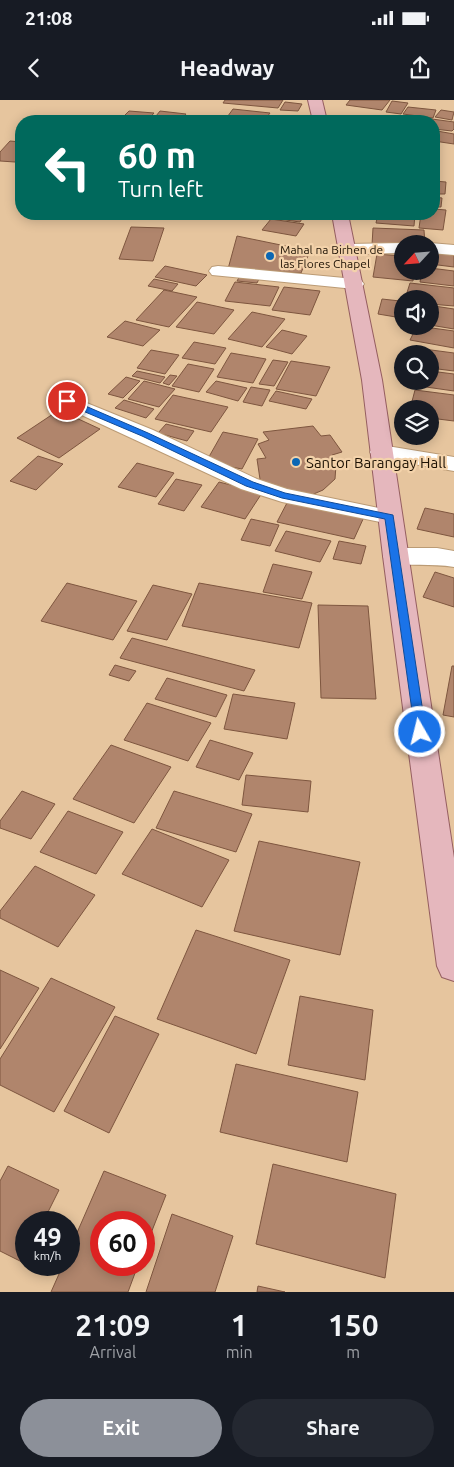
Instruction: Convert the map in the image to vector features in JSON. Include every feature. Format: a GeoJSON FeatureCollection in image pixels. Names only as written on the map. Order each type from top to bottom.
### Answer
{"type":"FeatureCollection","features":[{"type":"Feature","properties":{"kind":"main road"},"geometry":{"type":"LineString","coordinates":[[315,100],[319,115]]}},
{"type":"Feature","properties":{"kind":"main road"},"geometry":{"type":"LineString","coordinates":[[341,220],[372,380],[395,556],[454,966]]}},
{"type":"Feature","properties":{"kind":"street"},"geometry":{"type":"LineString","coordinates":[[348,249],[394,248]]}},
{"type":"Feature","properties":{"kind":"street"},"geometry":{"type":"LineString","coordinates":[[439,249],[454,250]]}},
{"type":"Feature","properties":{"kind":"street"},"geometry":{"type":"LineString","coordinates":[[218,271],[355,284]]}},
{"type":"Feature","properties":{"kind":"street"},"geometry":{"type":"LineString","coordinates":[[67,401],[145,434],[249,484],[282,495],[390,517]]}},
{"type":"Feature","properties":{"kind":"street"},"geometry":{"type":"LineString","coordinates":[[381,452],[454,464]]}},
{"type":"Feature","properties":{"kind":"street"},"geometry":{"type":"LineString","coordinates":[[395,556],[436,556],[454,559]]}},
{"type":"Feature","properties":{"kind":"building"},"geometry":{"type":"Polygon","coordinates":[[[225,100],[283,100],[278,108],[223,103],[225,100]]]}},
{"type":"Feature","properties":{"kind":"building"},"geometry":{"type":"Polygon","coordinates":[[[350,100],[390,100],[382,110],[346,105],[350,100]]]}},
{"type":"Feature","properties":{"kind":"building"},"geometry":{"type":"Polygon","coordinates":[[[392,101],[408,103],[401,114],[386,112],[392,101]]]}},
{"type":"Feature","properties":{"kind":"building"},"geometry":{"type":"Polygon","coordinates":[[[285,102],[302,104],[298,111],[280,110],[285,102]]]}},
{"type":"Feature","properties":{"kind":"building"},"geometry":{"type":"Polygon","coordinates":[[[408,107],[436,110],[434,115],[403,114],[408,107]]]}},
{"type":"Feature","properties":{"kind":"building"},"geometry":{"type":"Polygon","coordinates":[[[233,109],[270,113],[268,115],[229,115],[233,109]]]}},
{"type":"Feature","properties":{"kind":"building"},"geometry":{"type":"Polygon","coordinates":[[[441,110],[454,112],[452,120],[440,118],[440,115],[437,115],[441,110]]]}},
{"type":"Feature","properties":{"kind":"building"},"geometry":{"type":"Polygon","coordinates":[[[129,111],[154,113],[152,115],[125,115],[129,111]]]}},
{"type":"Feature","properties":{"kind":"building"},"geometry":{"type":"Polygon","coordinates":[[[160,111],[186,114],[185,115],[157,115],[160,111]]]}},
{"type":"Feature","properties":{"kind":"building"},"geometry":{"type":"Polygon","coordinates":[[[440,120],[454,122],[454,129],[452,131],[440,130],[440,120]]]}},
{"type":"Feature","properties":{"kind":"building"},"geometry":{"type":"Polygon","coordinates":[[[440,132],[454,134],[454,144],[440,142],[440,132]]]}},
{"type":"Feature","properties":{"kind":"building"},"geometry":{"type":"Polygon","coordinates":[[[10,141],[15,141],[15,162],[0,161],[0,152],[10,141]]]}},
{"type":"Feature","properties":{"kind":"building"},"geometry":{"type":"Polygon","coordinates":[[[440,182],[446,182],[445,194],[440,194],[440,182]]]}},
{"type":"Feature","properties":{"kind":"building"},"geometry":{"type":"Polygon","coordinates":[[[440,210],[446,210],[443,230],[419,228],[420,220],[440,220],[440,210]]]}},
{"type":"Feature","properties":{"kind":"building"},"geometry":{"type":"Polygon","coordinates":[[[270,220],[304,224],[296,236],[262,230],[270,220]]]}},
{"type":"Feature","properties":{"kind":"building"},"geometry":{"type":"Polygon","coordinates":[[[377,220],[414,220],[414,226],[376,223],[377,220]]]}},
{"type":"Feature","properties":{"kind":"building"},"geometry":{"type":"Polygon","coordinates":[[[131,227],[164,228],[153,261],[119,259],[131,227]]]}},
{"type":"Feature","properties":{"kind":"building"},"geometry":{"type":"Polygon","coordinates":[[[373,228],[424,230],[424,235],[394,235],[394,246],[372,245],[373,228]]]}},
{"type":"Feature","properties":{"kind":"building","name":"Mahal na Birhen de las Flores Chapel"},"geometry":{"type":"Polygon","coordinates":[[[237,236],[310,251],[301,273],[228,269],[237,236]]]}},
{"type":"Feature","properties":{"kind":"building"},"geometry":{"type":"Polygon","coordinates":[[[439,253],[454,255],[454,267],[439,265],[439,253]]]}},
{"type":"Feature","properties":{"kind":"building"},"geometry":{"type":"Polygon","coordinates":[[[377,254],[394,255],[394,279],[373,277],[377,254]]]}},
{"type":"Feature","properties":{"kind":"building"},"geometry":{"type":"Polygon","coordinates":[[[165,266],[207,275],[196,286],[155,277],[165,266]]]}},
{"type":"Feature","properties":{"kind":"building"},"geometry":{"type":"Polygon","coordinates":[[[439,269],[454,271],[454,286],[420,282],[420,280],[439,280],[439,269]]]}},
{"type":"Feature","properties":{"kind":"building"},"geometry":{"type":"Polygon","coordinates":[[[241,274],[260,277],[257,283],[237,281],[241,274]]]}},
{"type":"Feature","properties":{"kind":"building"},"geometry":{"type":"Polygon","coordinates":[[[154,279],[178,284],[172,291],[148,286],[154,279]]]}},
{"type":"Feature","properties":{"kind":"building"},"geometry":{"type":"Polygon","coordinates":[[[235,282],[279,287],[270,306],[225,301],[235,282]]]}},
{"type":"Feature","properties":{"kind":"building"},"geometry":{"type":"Polygon","coordinates":[[[410,283],[454,288],[454,306],[439,305],[439,290],[408,290],[410,283]]]}},
{"type":"Feature","properties":{"kind":"building"},"geometry":{"type":"Polygon","coordinates":[[[284,287],[320,291],[310,315],[272,310],[284,287]]]}},
{"type":"Feature","properties":{"kind":"building"},"geometry":{"type":"Polygon","coordinates":[[[164,290],[197,297],[169,327],[136,320],[164,290]]]}},
{"type":"Feature","properties":{"kind":"building"},"geometry":{"type":"Polygon","coordinates":[[[382,299],[394,300],[394,317],[378,314],[382,299]]]}},
{"type":"Feature","properties":{"kind":"building"},"geometry":{"type":"Polygon","coordinates":[[[197,302],[234,310],[214,334],[176,327],[197,302]]]}},
{"type":"Feature","properties":{"kind":"building"},"geometry":{"type":"Polygon","coordinates":[[[439,307],[454,309],[454,329],[439,326],[439,307]]]}},
{"type":"Feature","properties":{"kind":"building"},"geometry":{"type":"Polygon","coordinates":[[[252,312],[285,319],[262,347],[228,339],[252,312]]]}},
{"type":"Feature","properties":{"kind":"building"},"geometry":{"type":"Polygon","coordinates":[[[125,321],[160,330],[143,346],[107,337],[125,321]]]}},
{"type":"Feature","properties":{"kind":"building"},"geometry":{"type":"Polygon","coordinates":[[[439,329],[454,331],[454,348],[410,340],[412,335],[439,335],[439,329]]]}},
{"type":"Feature","properties":{"kind":"building"},"geometry":{"type":"Polygon","coordinates":[[[282,330],[307,336],[292,354],[266,347],[282,330]]]}},
{"type":"Feature","properties":{"kind":"building"},"geometry":{"type":"Polygon","coordinates":[[[194,342],[226,348],[215,364],[182,358],[194,342]]]}},
{"type":"Feature","properties":{"kind":"building"},"geometry":{"type":"Polygon","coordinates":[[[151,350],[179,355],[165,374],[137,368],[151,350]]]}},
{"type":"Feature","properties":{"kind":"building"},"geometry":{"type":"Polygon","coordinates":[[[439,351],[454,353],[454,371],[439,369],[439,351]]]}},
{"type":"Feature","properties":{"kind":"building"},"geometry":{"type":"Polygon","coordinates":[[[231,353],[266,359],[253,383],[217,377],[231,353]]]}},
{"type":"Feature","properties":{"kind":"building"},"geometry":{"type":"Polygon","coordinates":[[[273,360],[288,362],[274,386],[259,384],[273,360]]]}},
{"type":"Feature","properties":{"kind":"building"},"geometry":{"type":"Polygon","coordinates":[[[291,361],[330,367],[316,396],[276,389],[291,361]]]}},
{"type":"Feature","properties":{"kind":"building"},"geometry":{"type":"Polygon","coordinates":[[[188,364],[214,369],[199,392],[172,386],[188,364]]]}},
{"type":"Feature","properties":{"kind":"building"},"geometry":{"type":"Polygon","coordinates":[[[137,371],[165,377],[160,383],[132,376],[137,371]]]}},
{"type":"Feature","properties":{"kind":"building"},"geometry":{"type":"Polygon","coordinates":[[[439,372],[454,374],[454,391],[439,389],[439,372]]]}},
{"type":"Feature","properties":{"kind":"building"},"geometry":{"type":"Polygon","coordinates":[[[170,375],[177,376],[169,385],[163,383],[170,375]]]}},
{"type":"Feature","properties":{"kind":"building"},"geometry":{"type":"Polygon","coordinates":[[[126,377],[140,381],[123,398],[108,394],[126,377]]]}},
{"type":"Feature","properties":{"kind":"building"},"geometry":{"type":"Polygon","coordinates":[[[144,381],[175,389],[159,407],[128,399],[144,381]]]}},
{"type":"Feature","properties":{"kind":"building"},"geometry":{"type":"Polygon","coordinates":[[[216,381],[247,388],[238,401],[206,392],[216,381]]]}},
{"type":"Feature","properties":{"kind":"building"},"geometry":{"type":"Polygon","coordinates":[[[251,387],[270,390],[262,406],[243,402],[251,387]]]}},
{"type":"Feature","properties":{"kind":"building"},"geometry":{"type":"Polygon","coordinates":[[[415,390],[454,395],[454,421],[439,419],[439,400],[412,400],[415,390]]]}},
{"type":"Feature","properties":{"kind":"building"},"geometry":{"type":"Polygon","coordinates":[[[276,391],[312,399],[306,409],[269,401],[276,391]]]}},
{"type":"Feature","properties":{"kind":"building"},"geometry":{"type":"Polygon","coordinates":[[[173,395],[228,407],[211,432],[155,419],[173,395]]]}},
{"type":"Feature","properties":{"kind":"building"},"geometry":{"type":"Polygon","coordinates":[[[124,400],[154,409],[146,418],[115,408],[124,400]]]}},
{"type":"Feature","properties":{"kind":"building"},"geometry":{"type":"Polygon","coordinates":[[[59,410],[100,429],[59,458],[17,438],[59,410]]]}},
{"type":"Feature","properties":{"kind":"building"},"geometry":{"type":"Polygon","coordinates":[[[166,424],[194,431],[187,441],[158,433],[166,424]]]}},
{"type":"Feature","properties":{"kind":"building","name":"Santor Barangay Hall"},"geometry":{"type":"Polygon","coordinates":[[[313,426],[321,436],[330,435],[342,452],[332,455],[336,465],[335,479],[323,490],[309,496],[261,486],[257,459],[266,458],[258,444],[269,440],[263,432],[313,426]]]}},
{"type":"Feature","properties":{"kind":"building"},"geometry":{"type":"Polygon","coordinates":[[[223,432],[258,439],[242,469],[206,462],[223,432]]]}},
{"type":"Feature","properties":{"kind":"building"},"geometry":{"type":"Polygon","coordinates":[[[38,456],[63,464],[36,490],[10,481],[38,456]]]}},
{"type":"Feature","properties":{"kind":"building"},"geometry":{"type":"Polygon","coordinates":[[[137,463],[174,473],[156,497],[118,487],[137,463]]]}},
{"type":"Feature","properties":{"kind":"building"},"geometry":{"type":"Polygon","coordinates":[[[176,479],[202,485],[184,511],[158,504],[176,479]]]}},
{"type":"Feature","properties":{"kind":"building"},"geometry":{"type":"Polygon","coordinates":[[[219,482],[262,493],[245,519],[201,507],[219,482]]]}},
{"type":"Feature","properties":{"kind":"building"},"geometry":{"type":"Polygon","coordinates":[[[288,501],[364,517],[354,539],[277,522],[288,501]]]}},
{"type":"Feature","properties":{"kind":"building"},"geometry":{"type":"Polygon","coordinates":[[[425,508],[454,514],[454,537],[417,529],[425,508]]]}},
{"type":"Feature","properties":{"kind":"building"},"geometry":{"type":"Polygon","coordinates":[[[251,519],[279,525],[270,546],[241,540],[251,519]]]}},
{"type":"Feature","properties":{"kind":"building"},"geometry":{"type":"Polygon","coordinates":[[[286,531],[331,541],[320,562],[275,551],[286,531]]]}},
{"type":"Feature","properties":{"kind":"building"},"geometry":{"type":"Polygon","coordinates":[[[339,541],[366,546],[361,564],[333,559],[339,541]]]}},
{"type":"Feature","properties":{"kind":"building"},"geometry":{"type":"Polygon","coordinates":[[[273,564],[312,572],[302,599],[263,592],[273,564]]]}},
{"type":"Feature","properties":{"kind":"building"},"geometry":{"type":"Polygon","coordinates":[[[435,572],[454,578],[454,607],[423,597],[435,572]]]}},
{"type":"Feature","properties":{"kind":"building"},"geometry":{"type":"Polygon","coordinates":[[[67,583],[137,601],[113,640],[41,621],[67,583]]]}},
{"type":"Feature","properties":{"kind":"building"},"geometry":{"type":"Polygon","coordinates":[[[199,583],[312,603],[299,648],[182,626],[199,583]]]}},
{"type":"Feature","properties":{"kind":"building"},"geometry":{"type":"Polygon","coordinates":[[[153,585],[192,594],[167,640],[127,631],[153,585]]]}},
{"type":"Feature","properties":{"kind":"building"},"geometry":{"type":"Polygon","coordinates":[[[318,605],[368,606],[376,699],[321,698],[318,605]]]}},
{"type":"Feature","properties":{"kind":"building"},"geometry":{"type":"Polygon","coordinates":[[[132,638],[255,670],[244,691],[120,658],[132,638]]]}},
{"type":"Feature","properties":{"kind":"building"},"geometry":{"type":"Polygon","coordinates":[[[115,665],[136,671],[129,681],[109,675],[115,665]]]}},
{"type":"Feature","properties":{"kind":"building"},"geometry":{"type":"Polygon","coordinates":[[[452,666],[454,666],[454,717],[443,715],[452,666]]]}},
{"type":"Feature","properties":{"kind":"building"},"geometry":{"type":"Polygon","coordinates":[[[167,678],[227,695],[216,717],[155,699],[167,678]]]}},
{"type":"Feature","properties":{"kind":"building"},"geometry":{"type":"Polygon","coordinates":[[[233,694],[295,703],[287,739],[224,729],[233,694]]]}},
{"type":"Feature","properties":{"kind":"building"},"geometry":{"type":"Polygon","coordinates":[[[147,703],[211,723],[188,761],[124,740],[147,703]]]}},
{"type":"Feature","properties":{"kind":"building"},"geometry":{"type":"Polygon","coordinates":[[[210,740],[253,753],[239,780],[196,767],[210,740]]]}},
{"type":"Feature","properties":{"kind":"building"},"geometry":{"type":"Polygon","coordinates":[[[111,745],[171,767],[134,823],[73,799],[111,745]]]}},
{"type":"Feature","properties":{"kind":"building"},"geometry":{"type":"Polygon","coordinates":[[[246,775],[311,781],[308,812],[242,805],[246,775]]]}},
{"type":"Feature","properties":{"kind":"building"},"geometry":{"type":"Polygon","coordinates":[[[22,791],[55,804],[31,839],[0,828],[0,821],[22,791]]]}},
{"type":"Feature","properties":{"kind":"building"},"geometry":{"type":"Polygon","coordinates":[[[174,791],[252,814],[236,852],[156,828],[174,791]]]}},
{"type":"Feature","properties":{"kind":"building"},"geometry":{"type":"Polygon","coordinates":[[[68,811],[123,832],[96,874],[40,852],[68,811]]]}},
{"type":"Feature","properties":{"kind":"building"},"geometry":{"type":"Polygon","coordinates":[[[152,829],[229,860],[202,907],[122,874],[152,829]]]}},
{"type":"Feature","properties":{"kind":"building"},"geometry":{"type":"Polygon","coordinates":[[[259,841],[360,862],[340,955],[234,931],[259,841]]]}},
{"type":"Feature","properties":{"kind":"building"},"geometry":{"type":"Polygon","coordinates":[[[35,866],[95,895],[58,947],[0,918],[0,911],[35,866]]]}},
{"type":"Feature","properties":{"kind":"building"},"geometry":{"type":"Polygon","coordinates":[[[196,930],[290,960],[256,1054],[157,1019],[196,930]]]}},
{"type":"Feature","properties":{"kind":"building"},"geometry":{"type":"Polygon","coordinates":[[[0,970],[39,988],[0,1049],[0,970]]]}},
{"type":"Feature","properties":{"kind":"building"},"geometry":{"type":"Polygon","coordinates":[[[51,978],[115,1007],[54,1112],[0,1085],[0,1059],[51,978]]]}},
{"type":"Feature","properties":{"kind":"building"},"geometry":{"type":"Polygon","coordinates":[[[300,996],[373,1010],[365,1080],[288,1065],[300,996]]]}},
{"type":"Feature","properties":{"kind":"building"},"geometry":{"type":"Polygon","coordinates":[[[115,1016],[159,1034],[109,1133],[64,1111],[115,1016]]]}},
{"type":"Feature","properties":{"kind":"building"},"geometry":{"type":"Polygon","coordinates":[[[236,1064],[358,1092],[347,1162],[220,1132],[236,1064]]]}},
{"type":"Feature","properties":{"kind":"building"},"geometry":{"type":"Polygon","coordinates":[[[273,1164],[396,1194],[385,1278],[256,1244],[273,1164]]]}},
{"type":"Feature","properties":{"kind":"building"},"geometry":{"type":"Polygon","coordinates":[[[8,1166],[59,1190],[48,1211],[15,1211],[15,1258],[0,1251],[0,1181],[8,1166]]]}},
{"type":"Feature","properties":{"kind":"building"},"geometry":{"type":"Polygon","coordinates":[[[104,1171],[166,1195],[155,1223],[155,1211],[90,1211],[90,1276],[134,1276],[128,1292],[51,1292],[58,1276],[80,1276],[80,1226],[104,1171]]]}},
{"type":"Feature","properties":{"kind":"building"},"geometry":{"type":"Polygon","coordinates":[[[172,1214],[233,1236],[215,1292],[146,1292],[151,1276],[155,1276],[155,1265],[172,1214]]]}},
{"type":"Feature","properties":{"kind":"building"},"geometry":{"type":"Polygon","coordinates":[[[258,1286],[285,1292],[257,1292],[258,1286]]]}},
{"type":"Feature","properties":{"kind":"place","name":"Mahal na Birhen de las Flores Chapel"},"geometry":{"type":"Point","coordinates":[270,256]}},
{"type":"Feature","properties":{"kind":"place","name":"Santor Barangay Hall"},"geometry":{"type":"Point","coordinates":[296,462]}},
{"type":"Feature","properties":{"kind":"route"},"geometry":{"type":"LineString","coordinates":[[67,401],[145,434],[249,484],[282,495],[390,517],[420,732]]}}]}
